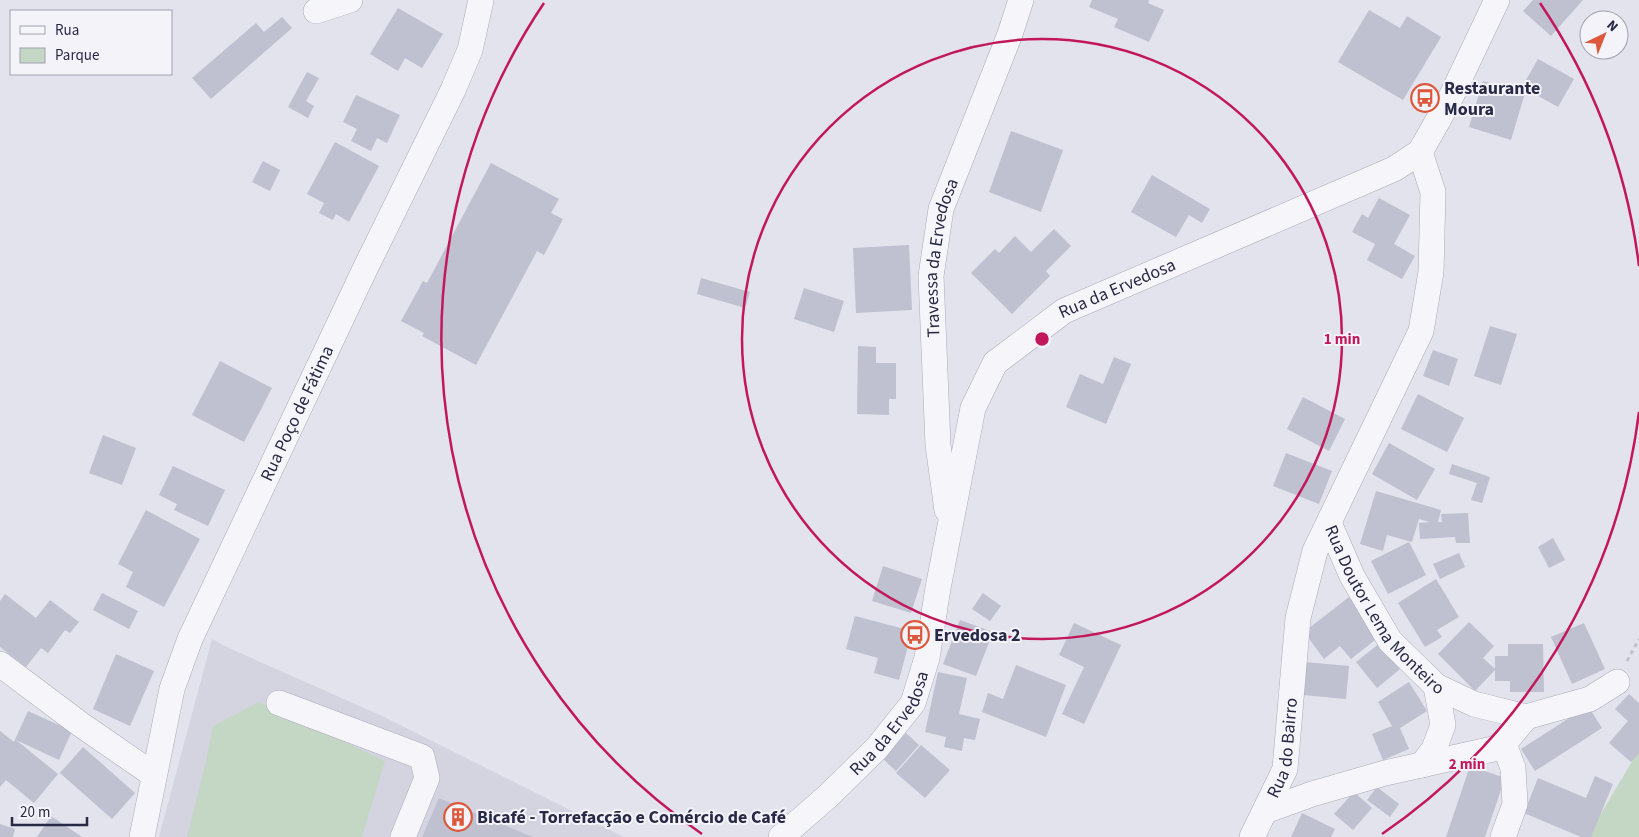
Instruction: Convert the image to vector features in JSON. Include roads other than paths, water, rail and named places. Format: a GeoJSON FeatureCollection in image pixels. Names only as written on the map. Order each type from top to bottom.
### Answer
{"type":"FeatureCollection","features":[{"type":"Feature","properties":{"kind":"street"},"geometry":{"type":"LineString","coordinates":[[316,11],[350,0]]}},
{"type":"Feature","properties":{"kind":"street","name":"Rua Poço de Fátima"},"geometry":{"type":"LineString","coordinates":[[142,837],[172,688],[190,640],[364,271],[453,90],[470,50],[480,0]]}},
{"type":"Feature","properties":{"kind":"street","name":"Travessa da Ervedosa"},"geometry":{"type":"LineString","coordinates":[[950,530],[938,445],[932,339],[931,276],[941,209],[1010,34],[1021,0]]}},
{"type":"Feature","properties":{"kind":"street","name":"Rua da Ervedosa"},"geometry":{"type":"LineString","coordinates":[[781,837],[827,797],[877,748],[913,703],[927,658],[938,588],[973,408],[995,363],[1064,311],[1394,169],[1420,152],[1449,101],[1497,0]]}},
{"type":"Feature","properties":{"kind":"street","name":"Rua Doutor Lema Monteiro"},"geometry":{"type":"LineString","coordinates":[[1420,152],[1433,192],[1431,272],[1422,331],[1329,523],[1352,576],[1390,641],[1436,686],[1474,704],[1526,717],[1590,699],[1617,682]]}},
{"type":"Feature","properties":{"kind":"street","name":"Rua do Bairro"},"geometry":{"type":"LineString","coordinates":[[1264,811],[1285,769],[1298,618],[1316,551],[1329,523]]}},
{"type":"Feature","properties":{"kind":"street"},"geometry":{"type":"LineString","coordinates":[[0,664],[80,724],[154,775]]}},
{"type":"Feature","properties":{"kind":"street"},"geometry":{"type":"LineString","coordinates":[[1422,765],[1434,749],[1442,725],[1436,686]]}},
{"type":"Feature","properties":{"kind":"street"},"geometry":{"type":"LineString","coordinates":[[279,702],[422,757],[427,778],[403,837]]}},
{"type":"Feature","properties":{"kind":"street"},"geometry":{"type":"LineString","coordinates":[[1503,837],[1515,804],[1513,768],[1504,744],[1526,717]]}},
{"type":"Feature","properties":{"kind":"street","name":"Rua do Bairro"},"geometry":{"type":"LineString","coordinates":[[1264,811],[1385,773],[1493,749],[1504,744]]}},
{"type":"Feature","properties":{"kind":"street"},"geometry":{"type":"LineString","coordinates":[[1252,837],[1264,811]]}},
{"type":"Feature","properties":{"kind":"place","name":"Restaurante Moura"},"geometry":{"type":"Point","coordinates":[1425,98]}},
{"type":"Feature","properties":{"kind":"place","name":"Ervedosa 2"},"geometry":{"type":"Point","coordinates":[915,635]}},
{"type":"Feature","properties":{"kind":"place","name":"Bicafé - Torrefacção e Comércio de Café"},"geometry":{"type":"Point","coordinates":[458,817]}}]}
